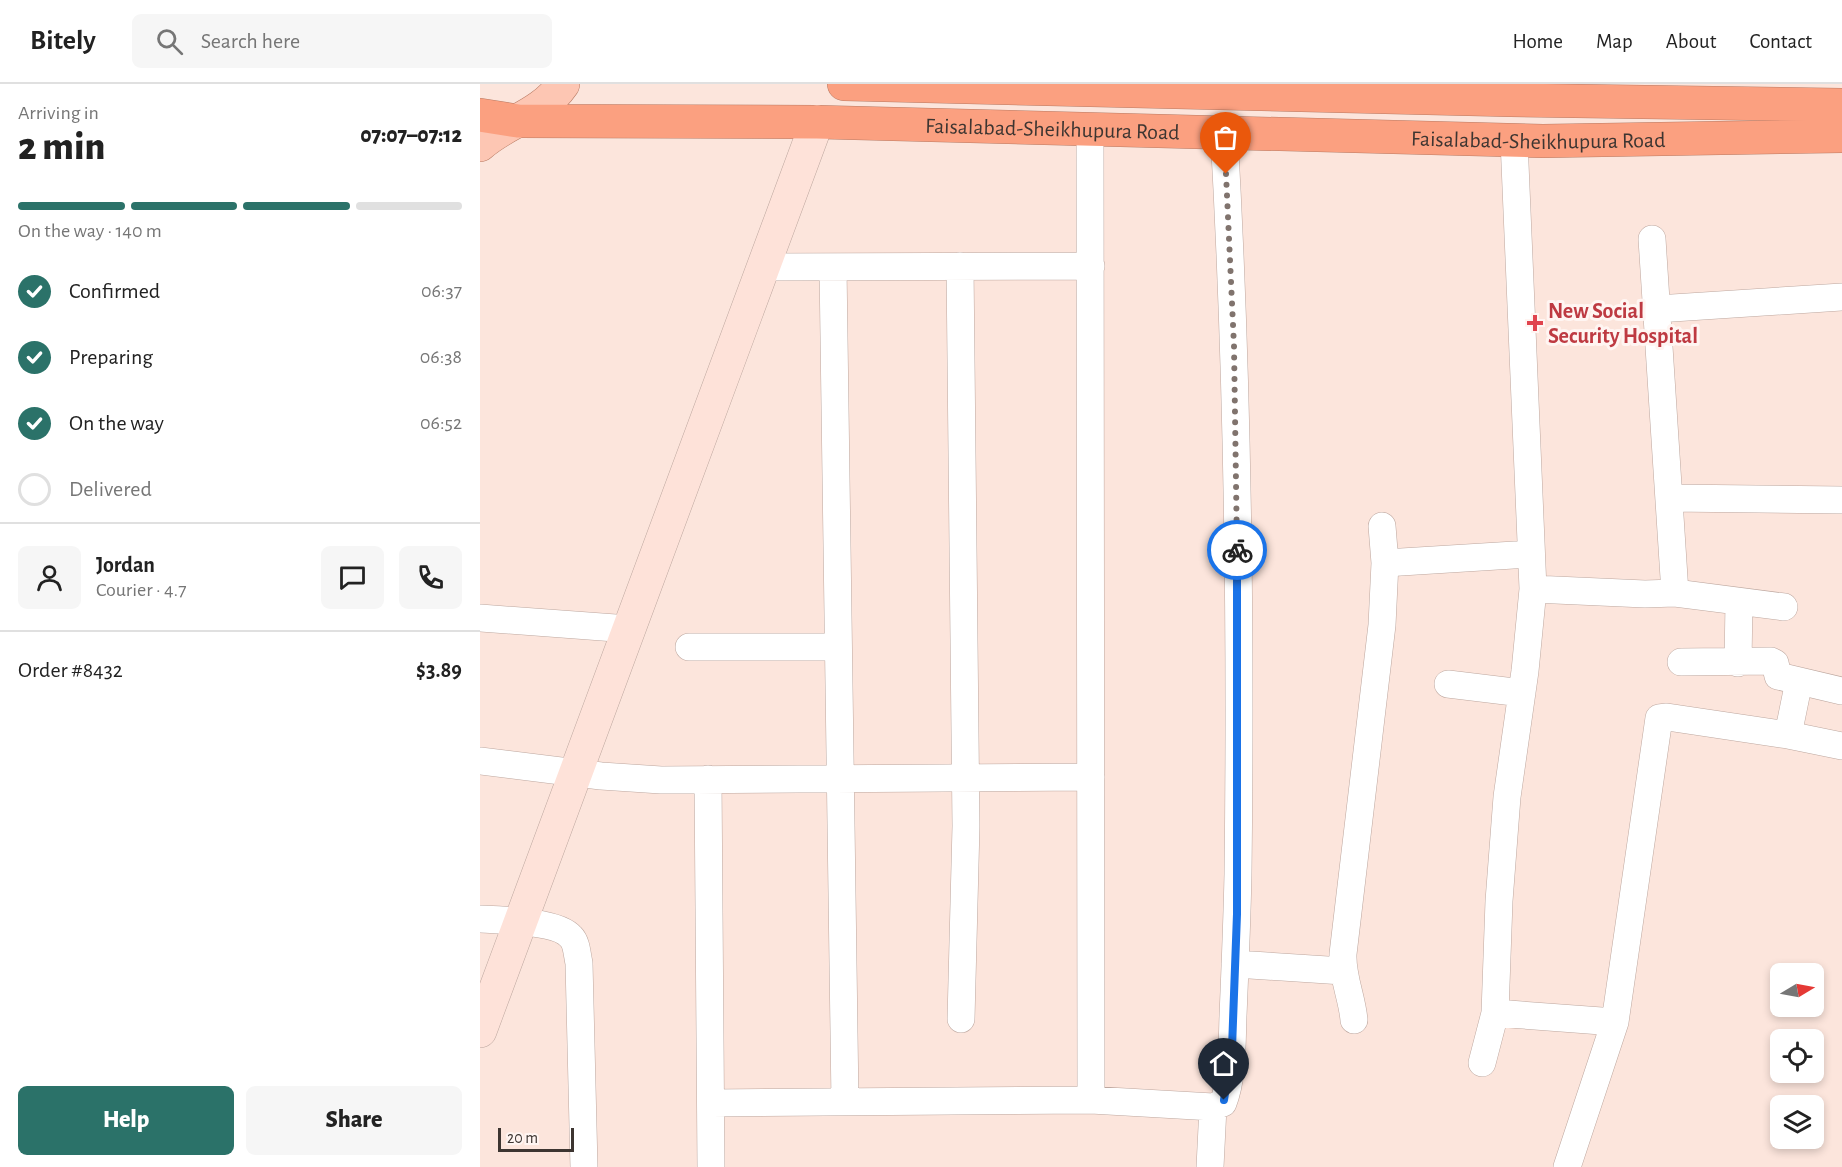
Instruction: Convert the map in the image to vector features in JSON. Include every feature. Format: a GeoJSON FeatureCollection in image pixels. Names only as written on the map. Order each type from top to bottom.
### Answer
{"type":"FeatureCollection","features":[{"type":"Feature","properties":{"kind":"highway","name":"Faisalabad-Sheikhupura Road"},"geometry":{"type":"LineString","coordinates":[[844,84],[1511,92],[1842,105]]}},
{"type":"Feature","properties":{"kind":"highway","name":"Faisalabad-Sheikhupura Road"},"geometry":{"type":"LineString","coordinates":[[480,115],[518,121],[817,122],[1514,140],[1842,136]]}},
{"type":"Feature","properties":{"kind":"main road"},"geometry":{"type":"LineString","coordinates":[[480,145],[490,135],[548,102],[563,84]]}},
{"type":"Feature","properties":{"kind":"street"},"geometry":{"type":"LineString","coordinates":[[481,1027],[817,122]]}},
{"type":"Feature","properties":{"kind":"street"},"geometry":{"type":"LineString","coordinates":[[1090,129],[1091,1100]]}},
{"type":"Feature","properties":{"kind":"street"},"geometry":{"type":"LineString","coordinates":[[712,1103],[1091,1100],[1213,1107],[1223,1103],[1232,1048],[1238,839],[1238,607],[1234,346],[1224,133]]}},
{"type":"Feature","properties":{"kind":"street"},"geometry":{"type":"LineString","coordinates":[[1482,1063],[1495,1013],[1499,901],[1507,797],[1522,693],[1533,589],[1514,140]]}},
{"type":"Feature","properties":{"kind":"street"},"geometry":{"type":"LineString","coordinates":[[1652,238],[1675,593]]}},
{"type":"Feature","properties":{"kind":"street"},"geometry":{"type":"LineString","coordinates":[[960,266],[966,779],[966,903],[961,1019]]}},
{"type":"Feature","properties":{"kind":"street"},"geometry":{"type":"LineString","coordinates":[[763,267],[1091,266]]}},
{"type":"Feature","properties":{"kind":"street"},"geometry":{"type":"LineString","coordinates":[[833,267],[844,1102]]}},
{"type":"Feature","properties":{"kind":"street"},"geometry":{"type":"LineString","coordinates":[[1657,309],[1842,297]]}},
{"type":"Feature","properties":{"kind":"street"},"geometry":{"type":"LineString","coordinates":[[1669,498],[1842,500]]}},
{"type":"Feature","properties":{"kind":"street"},"geometry":{"type":"LineString","coordinates":[[1354,1020],[1351,996],[1343,971],[1343,954],[1382,625],[1385,563],[1382,526]]}},
{"type":"Feature","properties":{"kind":"street"},"geometry":{"type":"LineString","coordinates":[[1385,563],[1531,554]]}},
{"type":"Feature","properties":{"kind":"street"},"geometry":{"type":"LineString","coordinates":[[1533,589],[1645,594],[1675,593],[1784,607]]}},
{"type":"Feature","properties":{"kind":"street"},"geometry":{"type":"LineString","coordinates":[[1738,663],[1739,602]]}},
{"type":"Feature","properties":{"kind":"street"},"geometry":{"type":"LineString","coordinates":[[480,618],[629,629]]}},
{"type":"Feature","properties":{"kind":"street"},"geometry":{"type":"LineString","coordinates":[[689,647],[837,647]]}},
{"type":"Feature","properties":{"kind":"street"},"geometry":{"type":"LineString","coordinates":[[1681,662],[1771,661],[1775,663],[1778,676],[1842,691]]}},
{"type":"Feature","properties":{"kind":"street"},"geometry":{"type":"LineString","coordinates":[[1788,735],[1799,681]]}},
{"type":"Feature","properties":{"kind":"street"},"geometry":{"type":"LineString","coordinates":[[1448,684],[1522,693]]}},
{"type":"Feature","properties":{"kind":"street"},"geometry":{"type":"LineString","coordinates":[[1567,1167],[1615,1022],[1659,718],[1667,717],[1788,735],[1842,747]]}},
{"type":"Feature","properties":{"kind":"street"},"geometry":{"type":"LineString","coordinates":[[480,760],[631,778],[1091,777]]}},
{"type":"Feature","properties":{"kind":"street"},"geometry":{"type":"LineString","coordinates":[[708,779],[711,1167]]}},
{"type":"Feature","properties":{"kind":"street"},"geometry":{"type":"LineString","coordinates":[[480,919],[521,921],[556,929],[569,934],[575,944],[579,963],[584,1167]]}},
{"type":"Feature","properties":{"kind":"street"},"geometry":{"type":"LineString","coordinates":[[1235,964],[1343,971]]}},
{"type":"Feature","properties":{"kind":"street"},"geometry":{"type":"LineString","coordinates":[[1495,1013],[1615,1022]]}},
{"type":"Feature","properties":{"kind":"street"},"geometry":{"type":"LineString","coordinates":[[1210,1167],[1213,1107]]}},
{"type":"Feature","properties":{"kind":"way so far"},"geometry":{"type":"LineString","coordinates":[[1226,174],[1234,346],[1237,550]]}},
{"type":"Feature","properties":{"kind":"place","name":"New Social Security Hospital"},"geometry":{"type":"Point","coordinates":[1535,323]}},
{"type":"Feature","properties":{"kind":"route"},"geometry":{"type":"LineString","coordinates":[[1224,1100],[1232,1048],[1237,914],[1239,641],[1237,550]]}}]}
